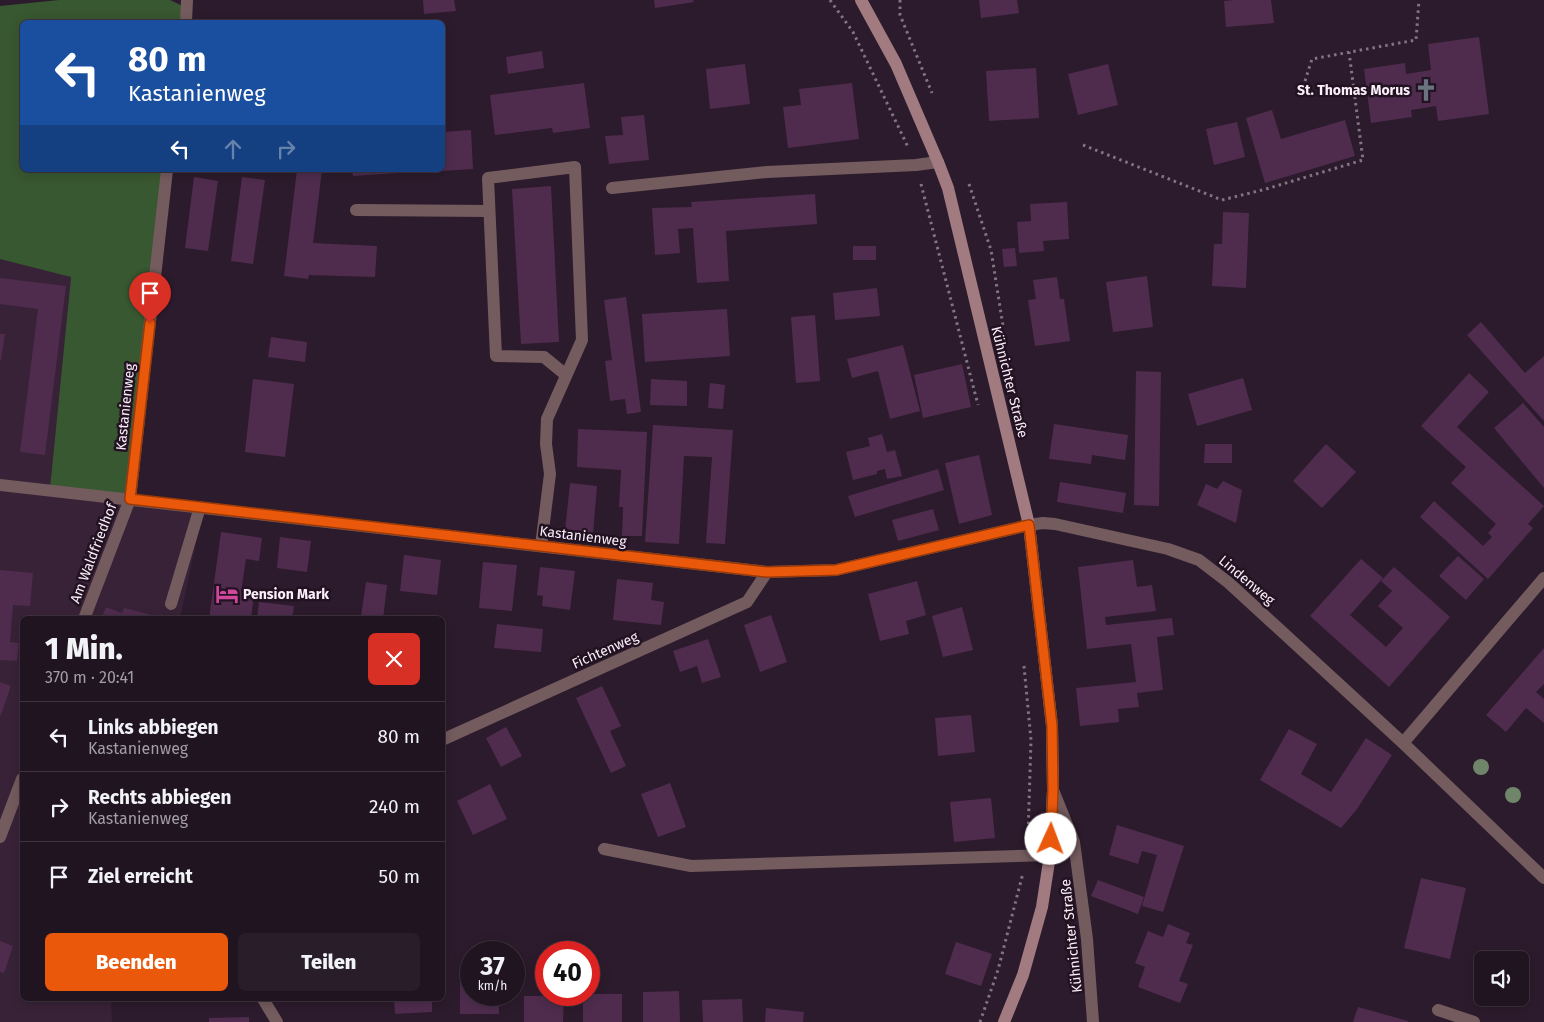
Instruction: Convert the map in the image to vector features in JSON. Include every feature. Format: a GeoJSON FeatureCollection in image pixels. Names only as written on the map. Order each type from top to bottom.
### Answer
{"type":"FeatureCollection","features":[{"type":"Feature","properties":{"kind":"street"},"geometry":{"type":"LineString","coordinates":[[186,20],[187,0]]}},
{"type":"Feature","properties":{"kind":"street","name":"Kühnichter Straße"},"geometry":{"type":"LineString","coordinates":[[861,0],[896,64],[948,188],[1029,525],[1052,726],[1053,790],[1050,856],[1042,907],[1023,976],[1004,1022]]}},
{"type":"Feature","properties":{"kind":"street"},"geometry":{"type":"LineString","coordinates":[[612,188],[767,172],[916,165],[938,162]]}},
{"type":"Feature","properties":{"kind":"street"},"geometry":{"type":"LineString","coordinates":[[541,546],[550,474],[546,444],[547,419],[582,340],[574,167],[488,178],[496,356],[544,356],[566,375]]}},
{"type":"Feature","properties":{"kind":"street","name":"Kastanienweg"},"geometry":{"type":"LineString","coordinates":[[130,499],[167,172]]}},
{"type":"Feature","properties":{"kind":"street"},"geometry":{"type":"LineString","coordinates":[[356,210],[489,211]]}},
{"type":"Feature","properties":{"kind":"street","name":"Kastanienweg"},"geometry":{"type":"LineString","coordinates":[[0,484],[767,572],[836,570],[1029,525]]}},
{"type":"Feature","properties":{"kind":"street","name":"Am Waldfriedhof"},"geometry":{"type":"LineString","coordinates":[[85,616],[130,499]]}},
{"type":"Feature","properties":{"kind":"street"},"geometry":{"type":"LineString","coordinates":[[171,604],[200,507]]}},
{"type":"Feature","properties":{"kind":"street","name":"Lindenweg"},"geometry":{"type":"LineString","coordinates":[[1029,525],[1055,524],[1086,530],[1168,549],[1199,560],[1269,618],[1544,878]]}},
{"type":"Feature","properties":{"kind":"street","name":"Fichtenweg"},"geometry":{"type":"LineString","coordinates":[[445,739],[747,602],[767,572]]}},
{"type":"Feature","properties":{"kind":"street"},"geometry":{"type":"LineString","coordinates":[[1403,743],[1544,578]]}},
{"type":"Feature","properties":{"kind":"street"},"geometry":{"type":"LineString","coordinates":[[0,837],[20,784]]}},
{"type":"Feature","properties":{"kind":"street","name":"Kühnichter Straße"},"geometry":{"type":"LineString","coordinates":[[1053,790],[1074,842],[1087,939],[1093,1022]]}},
{"type":"Feature","properties":{"kind":"street"},"geometry":{"type":"LineString","coordinates":[[604,849],[691,866],[1050,856]]}},
{"type":"Feature","properties":{"kind":"street"},"geometry":{"type":"LineString","coordinates":[[264,1001],[277,1022]]}},
{"type":"Feature","properties":{"kind":"street"},"geometry":{"type":"LineString","coordinates":[[1438,1010],[1474,1022]]}},
{"type":"Feature","properties":{"kind":"path"},"geometry":{"type":"LineString","coordinates":[[830,0],[853,32],[916,165],[981,414]]}},
{"type":"Feature","properties":{"kind":"path"},"geometry":{"type":"LineString","coordinates":[[900,0],[900,15],[934,98]]}},
{"type":"Feature","properties":{"kind":"path"},"geometry":{"type":"LineString","coordinates":[[1305,81],[1312,59],[1416,40],[1419,0]]}},
{"type":"Feature","properties":{"kind":"path"},"geometry":{"type":"LineString","coordinates":[[1083,145],[1222,200],[1364,160],[1349,52]]}},
{"type":"Feature","properties":{"kind":"path"},"geometry":{"type":"LineString","coordinates":[[980,1022],[998,970],[1027,856],[1031,740],[1023,663]]}},
{"type":"Feature","properties":{"kind":"shaded area"},"geometry":{"type":"Polygon","coordinates":[[[0,259],[71,276],[50,488],[0,483],[0,259]]]}},
{"type":"Feature","properties":{"kind":"shaded area"},"geometry":{"type":"Polygon","coordinates":[[[0,486],[203,509],[181,616],[20,616],[20,1001],[111,1001],[112,1022],[0,1022],[0,486]]]}},
{"type":"Feature","properties":{"kind":"green space"},"geometry":{"type":"Polygon","coordinates":[[[59,0],[170,0],[187,8],[185,20],[20,20],[20,172],[168,172],[129,497],[50,488],[71,277],[0,259],[0,6],[59,0]]]}},
{"type":"Feature","properties":{"kind":"building"},"geometry":{"type":"Polygon","coordinates":[[[423,0],[454,0],[456,11],[424,14],[423,0]]]}},
{"type":"Feature","properties":{"kind":"building"},"geometry":{"type":"Polygon","coordinates":[[[654,0],[693,0],[694,2],[655,8],[654,0]]]}},
{"type":"Feature","properties":{"kind":"building"},"geometry":{"type":"Polygon","coordinates":[[[979,0],[1017,0],[1019,13],[981,18],[979,0]]]}},
{"type":"Feature","properties":{"kind":"building"},"geometry":{"type":"Polygon","coordinates":[[[1271,0],[1274,23],[1226,27],[1224,1],[1271,0]]]}},
{"type":"Feature","properties":{"kind":"building","name":"St. Thomas Morus"},"geometry":{"type":"Polygon","coordinates":[[[1479,37],[1489,114],[1438,121],[1436,106],[1411,110],[1412,117],[1371,123],[1364,69],[1405,63],[1406,74],[1431,70],[1428,44],[1479,37]]]}},
{"type":"Feature","properties":{"kind":"building"},"geometry":{"type":"Polygon","coordinates":[[[542,51],[544,68],[508,74],[506,57],[542,51]]]}},
{"type":"Feature","properties":{"kind":"building"},"geometry":{"type":"Polygon","coordinates":[[[745,64],[750,104],[710,109],[706,69],[745,64]]]}},
{"type":"Feature","properties":{"kind":"building"},"geometry":{"type":"Polygon","coordinates":[[[1108,64],[1118,105],[1078,115],[1068,74],[1108,64]]]}},
{"type":"Feature","properties":{"kind":"building"},"geometry":{"type":"Polygon","coordinates":[[[1036,68],[1039,118],[989,121],[986,71],[1036,68]]]}},
{"type":"Feature","properties":{"kind":"building"},"geometry":{"type":"Polygon","coordinates":[[[584,83],[590,128],[553,133],[552,128],[495,135],[490,95],[584,83]]]}},
{"type":"Feature","properties":{"kind":"building"},"geometry":{"type":"Polygon","coordinates":[[[852,83],[859,139],[788,148],[783,107],[801,105],[799,89],[852,83]]]}},
{"type":"Feature","properties":{"kind":"building"},"geometry":{"type":"Polygon","coordinates":[[[1272,110],[1281,139],[1345,120],[1355,156],[1265,183],[1246,118],[1272,110]]]}},
{"type":"Feature","properties":{"kind":"building"},"geometry":{"type":"Polygon","coordinates":[[[644,115],[649,160],[609,164],[605,136],[623,135],[621,117],[644,115]]]}},
{"type":"Feature","properties":{"kind":"building"},"geometry":{"type":"Polygon","coordinates":[[[1237,122],[1245,157],[1214,165],[1206,129],[1237,122]]]}},
{"type":"Feature","properties":{"kind":"building"},"geometry":{"type":"Polygon","coordinates":[[[471,130],[473,169],[445,171],[445,132],[471,130]]]}},
{"type":"Feature","properties":{"kind":"building"},"geometry":{"type":"Polygon","coordinates":[[[297,172],[322,172],[313,243],[377,246],[375,277],[309,275],[308,279],[284,276],[297,172]]]}},
{"type":"Feature","properties":{"kind":"building"},"geometry":{"type":"Polygon","coordinates":[[[352,172],[413,172],[353,176],[352,172]]]}},
{"type":"Feature","properties":{"kind":"building"},"geometry":{"type":"Polygon","coordinates":[[[194,177],[218,181],[208,251],[185,248],[194,177]]]}},
{"type":"Feature","properties":{"kind":"building"},"geometry":{"type":"Polygon","coordinates":[[[242,177],[265,180],[253,264],[231,261],[242,177]]]}},
{"type":"Feature","properties":{"kind":"building"},"geometry":{"type":"Polygon","coordinates":[[[551,186],[559,342],[521,344],[512,189],[551,186]]]}},
{"type":"Feature","properties":{"kind":"building"},"geometry":{"type":"Polygon","coordinates":[[[815,194],[817,224],[726,231],[729,281],[697,283],[693,228],[678,229],[680,253],[655,255],[652,208],[692,207],[691,202],[815,194]]]}},
{"type":"Feature","properties":{"kind":"building"},"geometry":{"type":"Polygon","coordinates":[[[1067,202],[1069,239],[1043,241],[1044,251],[1019,253],[1017,222],[1031,221],[1030,204],[1067,202]]]}},
{"type":"Feature","properties":{"kind":"building"},"geometry":{"type":"Polygon","coordinates":[[[1223,212],[1249,213],[1246,288],[1212,286],[1214,244],[1222,244],[1223,212]]]}},
{"type":"Feature","properties":{"kind":"building"},"geometry":{"type":"Polygon","coordinates":[[[853,246],[876,246],[876,260],[853,260],[853,246]]]}},
{"type":"Feature","properties":{"kind":"building"},"geometry":{"type":"Polygon","coordinates":[[[1015,248],[1017,266],[1004,267],[1002,249],[1015,248]]]}},
{"type":"Feature","properties":{"kind":"building"},"geometry":{"type":"Polygon","coordinates":[[[1147,276],[1153,327],[1113,332],[1106,282],[1147,276]]]}},
{"type":"Feature","properties":{"kind":"building"},"geometry":{"type":"Polygon","coordinates":[[[1057,277],[1060,299],[1064,299],[1070,341],[1035,346],[1028,300],[1036,299],[1033,280],[1057,277]]]}},
{"type":"Feature","properties":{"kind":"building"},"geometry":{"type":"Polygon","coordinates":[[[0,278],[66,286],[45,455],[20,452],[38,309],[0,304],[0,278]]]}},
{"type":"Feature","properties":{"kind":"building"},"geometry":{"type":"Polygon","coordinates":[[[877,288],[880,316],[835,320],[833,293],[877,288]]]}},
{"type":"Feature","properties":{"kind":"building"},"geometry":{"type":"Polygon","coordinates":[[[626,297],[641,412],[627,414],[625,399],[610,401],[605,361],[612,360],[604,300],[626,297]]]}},
{"type":"Feature","properties":{"kind":"building"},"geometry":{"type":"Polygon","coordinates":[[[727,309],[730,356],[645,362],[642,314],[727,309]]]}},
{"type":"Feature","properties":{"kind":"building"},"geometry":{"type":"Polygon","coordinates":[[[815,315],[820,381],[796,383],[791,317],[815,315]]]}},
{"type":"Feature","properties":{"kind":"building"},"geometry":{"type":"Polygon","coordinates":[[[1481,322],[1525,373],[1544,356],[1544,421],[1467,335],[1481,322]]]}},
{"type":"Feature","properties":{"kind":"building"},"geometry":{"type":"Polygon","coordinates":[[[0,334],[5,334],[1,360],[0,360],[0,334]]]}},
{"type":"Feature","properties":{"kind":"building"},"geometry":{"type":"Polygon","coordinates":[[[271,337],[307,342],[305,362],[268,357],[271,337]]]}},
{"type":"Feature","properties":{"kind":"building"},"geometry":{"type":"Polygon","coordinates":[[[903,345],[920,411],[890,419],[878,371],[852,378],[847,359],[903,345]]]}},
{"type":"Feature","properties":{"kind":"building"},"geometry":{"type":"Polygon","coordinates":[[[962,364],[971,407],[923,418],[914,375],[962,364]]]}},
{"type":"Feature","properties":{"kind":"building"},"geometry":{"type":"Polygon","coordinates":[[[1136,371],[1161,372],[1159,506],[1134,505],[1136,371]]]}},
{"type":"Feature","properties":{"kind":"building"},"geometry":{"type":"Polygon","coordinates":[[[1469,373],[1489,392],[1457,427],[1544,506],[1528,524],[1533,528],[1488,579],[1420,517],[1434,501],[1483,546],[1492,537],[1488,533],[1496,524],[1451,483],[1466,467],[1421,426],[1469,373]]]}},
{"type":"Feature","properties":{"kind":"building"},"geometry":{"type":"Polygon","coordinates":[[[1243,378],[1252,410],[1197,426],[1188,394],[1243,378]]]}},
{"type":"Feature","properties":{"kind":"building"},"geometry":{"type":"Polygon","coordinates":[[[253,379],[294,384],[285,457],[245,452],[253,379]]]}},
{"type":"Feature","properties":{"kind":"building"},"geometry":{"type":"Polygon","coordinates":[[[651,379],[687,381],[687,406],[650,405],[651,379]]]}},
{"type":"Feature","properties":{"kind":"building"},"geometry":{"type":"Polygon","coordinates":[[[710,383],[725,385],[723,409],[708,408],[710,383]]]}},
{"type":"Feature","properties":{"kind":"building"},"geometry":{"type":"Polygon","coordinates":[[[1523,403],[1544,427],[1544,488],[1494,428],[1523,403]]]}},
{"type":"Feature","properties":{"kind":"building"},"geometry":{"type":"Polygon","coordinates":[[[1054,424],[1128,435],[1125,460],[1092,455],[1091,464],[1049,459],[1054,424]]]}},
{"type":"Feature","properties":{"kind":"building"},"geometry":{"type":"Polygon","coordinates":[[[653,425],[733,430],[725,544],[706,543],[712,457],[684,456],[679,544],[645,542],[653,425]]]}},
{"type":"Feature","properties":{"kind":"building"},"geometry":{"type":"Polygon","coordinates":[[[578,429],[647,432],[642,536],[622,536],[623,507],[619,507],[621,470],[577,467],[578,429]]]}},
{"type":"Feature","properties":{"kind":"building"},"geometry":{"type":"Polygon","coordinates":[[[882,434],[887,452],[895,450],[902,476],[887,479],[885,469],[877,471],[877,474],[853,480],[846,452],[870,446],[868,438],[882,434]]]}},
{"type":"Feature","properties":{"kind":"building"},"geometry":{"type":"Polygon","coordinates":[[[1205,444],[1232,444],[1232,463],[1204,463],[1205,444]]]}},
{"type":"Feature","properties":{"kind":"building"},"geometry":{"type":"Polygon","coordinates":[[[1326,444],[1356,472],[1322,508],[1293,481],[1326,444]]]}},
{"type":"Feature","properties":{"kind":"building"},"geometry":{"type":"Polygon","coordinates":[[[979,455],[992,515],[959,524],[945,463],[979,455]]]}},
{"type":"Feature","properties":{"kind":"building"},"geometry":{"type":"Polygon","coordinates":[[[938,469],[944,490],[855,517],[848,496],[938,469]]]}},
{"type":"Feature","properties":{"kind":"building"},"geometry":{"type":"Polygon","coordinates":[[[1223,481],[1242,490],[1236,523],[1197,505],[1206,484],[1217,489],[1223,481]]]}},
{"type":"Feature","properties":{"kind":"building"},"geometry":{"type":"Polygon","coordinates":[[[1060,482],[1126,493],[1123,513],[1057,502],[1060,482]]]}},
{"type":"Feature","properties":{"kind":"building"},"geometry":{"type":"Polygon","coordinates":[[[570,483],[597,486],[593,534],[565,531],[570,483]]]}},
{"type":"Feature","properties":{"kind":"building"},"geometry":{"type":"Polygon","coordinates":[[[933,509],[939,530],[898,541],[892,520],[933,509]]]}},
{"type":"Feature","properties":{"kind":"building"},"geometry":{"type":"Polygon","coordinates":[[[221,532],[262,538],[259,561],[246,559],[241,592],[254,594],[251,616],[209,616],[221,532]]]}},
{"type":"Feature","properties":{"kind":"building"},"geometry":{"type":"Polygon","coordinates":[[[280,537],[311,541],[307,572],[277,568],[280,537]]]}},
{"type":"Feature","properties":{"kind":"building"},"geometry":{"type":"Polygon","coordinates":[[[404,555],[441,560],[437,595],[400,591],[404,555]]]}},
{"type":"Feature","properties":{"kind":"building"},"geometry":{"type":"Polygon","coordinates":[[[1458,556],[1484,579],[1466,600],[1439,576],[1458,556]]]}},
{"type":"Feature","properties":{"kind":"building"},"geometry":{"type":"Polygon","coordinates":[[[1361,559],[1383,578],[1350,615],[1386,647],[1403,628],[1378,606],[1392,591],[1398,596],[1381,581],[1394,567],[1450,617],[1389,687],[1310,616],[1361,559]]]}},
{"type":"Feature","properties":{"kind":"building"},"geometry":{"type":"Polygon","coordinates":[[[1133,560],[1137,587],[1152,585],[1156,611],[1105,617],[1106,625],[1172,618],[1174,635],[1157,637],[1163,690],[1137,693],[1139,707],[1118,709],[1119,722],[1080,726],[1076,688],[1136,682],[1131,644],[1087,649],[1078,567],[1133,560]]]}},
{"type":"Feature","properties":{"kind":"building"},"geometry":{"type":"Polygon","coordinates":[[[483,562],[517,565],[512,611],[479,608],[483,562]]]}},
{"type":"Feature","properties":{"kind":"building"},"geometry":{"type":"Polygon","coordinates":[[[540,567],[575,571],[570,610],[542,606],[543,596],[537,595],[540,567]]]}},
{"type":"Feature","properties":{"kind":"building"},"geometry":{"type":"Polygon","coordinates":[[[0,570],[33,573],[30,606],[13,605],[10,642],[19,643],[17,661],[0,660],[0,570]]]}},
{"type":"Feature","properties":{"kind":"building"},"geometry":{"type":"Polygon","coordinates":[[[617,579],[653,583],[651,600],[664,602],[661,625],[613,620],[617,579]]]}},
{"type":"Feature","properties":{"kind":"building"},"geometry":{"type":"Polygon","coordinates":[[[917,581],[926,615],[906,621],[909,634],[880,641],[868,594],[917,581]]]}},
{"type":"Feature","properties":{"kind":"building"},"geometry":{"type":"Polygon","coordinates":[[[366,582],[387,585],[383,616],[361,616],[366,582]]]}},
{"type":"Feature","properties":{"kind":"building"},"geometry":{"type":"Polygon","coordinates":[[[259,602],[294,606],[292,616],[257,616],[259,602]]]}},
{"type":"Feature","properties":{"kind":"building"},"geometry":{"type":"Polygon","coordinates":[[[106,607],[122,613],[124,608],[156,616],[102,616],[106,607]]]}},
{"type":"Feature","properties":{"kind":"building"},"geometry":{"type":"Polygon","coordinates":[[[962,607],[973,650],[943,657],[932,616],[962,607]]]}},
{"type":"Feature","properties":{"kind":"building"},"geometry":{"type":"Polygon","coordinates":[[[771,615],[787,662],[760,672],[744,625],[771,615]]]}},
{"type":"Feature","properties":{"kind":"building"},"geometry":{"type":"Polygon","coordinates":[[[497,624],[543,629],[541,652],[494,648],[497,624]]]}},
{"type":"Feature","properties":{"kind":"building"},"geometry":{"type":"Polygon","coordinates":[[[708,639],[721,677],[702,683],[697,666],[680,672],[673,651],[708,639]]]}},
{"type":"Feature","properties":{"kind":"building"},"geometry":{"type":"Polygon","coordinates":[[[1544,648],[1544,684],[1536,692],[1544,699],[1544,723],[1526,708],[1506,732],[1486,715],[1544,648]]]}},
{"type":"Feature","properties":{"kind":"building"},"geometry":{"type":"Polygon","coordinates":[[[0,682],[11,686],[0,717],[0,682]]]}},
{"type":"Feature","properties":{"kind":"building"},"geometry":{"type":"Polygon","coordinates":[[[602,686],[621,726],[610,731],[626,766],[611,773],[576,698],[602,686]]]}},
{"type":"Feature","properties":{"kind":"building"},"geometry":{"type":"Polygon","coordinates":[[[971,715],[975,752],[938,756],[935,718],[971,715]]]}},
{"type":"Feature","properties":{"kind":"building"},"geometry":{"type":"Polygon","coordinates":[[[506,727],[522,756],[501,767],[486,738],[506,727]]]}},
{"type":"Feature","properties":{"kind":"building"},"geometry":{"type":"Polygon","coordinates":[[[1289,729],[1317,744],[1301,774],[1331,792],[1366,738],[1392,755],[1357,809],[1341,828],[1260,780],[1289,729]]]}},
{"type":"Feature","properties":{"kind":"building"},"geometry":{"type":"Polygon","coordinates":[[[670,783],[686,827],[658,837],[641,794],[670,783]]]}},
{"type":"Feature","properties":{"kind":"building"},"geometry":{"type":"Polygon","coordinates":[[[490,784],[507,819],[473,835],[457,801],[490,784]]]}},
{"type":"Feature","properties":{"kind":"building"},"geometry":{"type":"Polygon","coordinates":[[[991,798],[995,838],[954,842],[950,802],[991,798]]]}},
{"type":"Feature","properties":{"kind":"building"},"geometry":{"type":"Polygon","coordinates":[[[1117,825],[1184,846],[1163,912],[1142,906],[1157,855],[1142,851],[1138,864],[1109,855],[1117,825]]]}},
{"type":"Feature","properties":{"kind":"building"},"geometry":{"type":"Polygon","coordinates":[[[1421,878],[1466,888],[1450,959],[1404,948],[1421,878]]]}},
{"type":"Feature","properties":{"kind":"building"},"geometry":{"type":"Polygon","coordinates":[[[1098,880],[1144,897],[1138,914],[1091,896],[1098,880]]]}},
{"type":"Feature","properties":{"kind":"building"},"geometry":{"type":"Polygon","coordinates":[[[1168,924],[1190,933],[1186,943],[1193,945],[1179,981],[1188,984],[1180,1003],[1138,987],[1145,967],[1135,963],[1148,931],[1163,937],[1168,924]]]}},
{"type":"Feature","properties":{"kind":"building"},"geometry":{"type":"Polygon","coordinates":[[[0,941],[13,946],[4,973],[0,972],[0,941]]]}},
{"type":"Feature","properties":{"kind":"building"},"geometry":{"type":"Polygon","coordinates":[[[956,942],[992,954],[981,986],[945,974],[956,942]]]}},
{"type":"Feature","properties":{"kind":"building"},"geometry":{"type":"Polygon","coordinates":[[[679,991],[680,1022],[643,1022],[643,992],[679,991]]]}},
{"type":"Feature","properties":{"kind":"building"},"geometry":{"type":"Polygon","coordinates":[[[600,994],[622,994],[622,1022],[583,1022],[583,1006],[600,1006],[600,994]]]}},
{"type":"Feature","properties":{"kind":"building"},"geometry":{"type":"Polygon","coordinates":[[[525,996],[535,996],[535,1006],[564,1006],[563,1022],[524,1022],[525,996]]]}},
{"type":"Feature","properties":{"kind":"building"},"geometry":{"type":"Polygon","coordinates":[[[742,999],[743,1022],[703,1022],[702,1000],[742,999]]]}},
{"type":"Feature","properties":{"kind":"building"},"geometry":{"type":"Polygon","coordinates":[[[394,1001],[432,1001],[432,1012],[395,1014],[394,1001]]]}},
{"type":"Feature","properties":{"kind":"building"},"geometry":{"type":"Polygon","coordinates":[[[460,1006],[499,1006],[499,1014],[460,1014],[460,1006]]]}},
{"type":"Feature","properties":{"kind":"building"},"geometry":{"type":"Polygon","coordinates":[[[1358,1007],[1408,1021],[1408,1022],[1353,1022],[1358,1007]]]}},
{"type":"Feature","properties":{"kind":"building"},"geometry":{"type":"Polygon","coordinates":[[[766,1008],[804,1012],[803,1022],[765,1022],[766,1008]]]}},
{"type":"Feature","properties":{"kind":"building"},"geometry":{"type":"Polygon","coordinates":[[[249,1017],[249,1022],[209,1022],[209,1018],[249,1017]]]}},
{"type":"Feature","properties":{"kind":"place","name":"St. Thomas Morus"},"geometry":{"type":"Point","coordinates":[1426,90]}},
{"type":"Feature","properties":{"kind":"place","name":"Pension Mark"},"geometry":{"type":"Point","coordinates":[227,594]}},
{"type":"Feature","properties":{"kind":"route"},"geometry":{"type":"LineString","coordinates":[[150,323],[130,499],[767,572],[836,570],[1029,525],[1052,726],[1053,790],[1051,839]]}}]}
